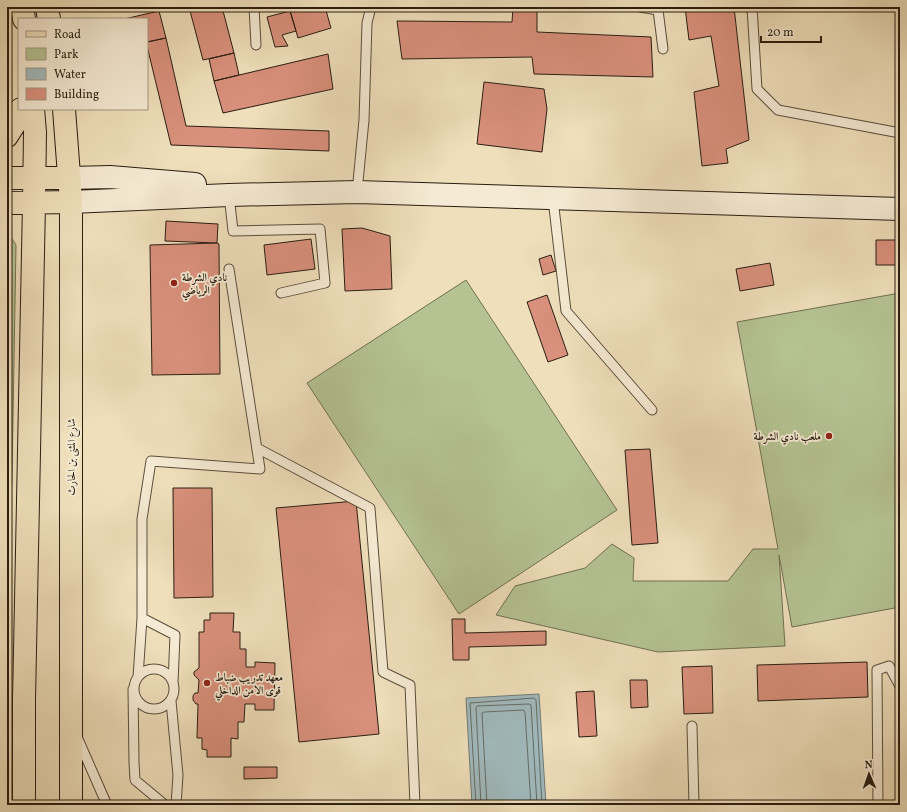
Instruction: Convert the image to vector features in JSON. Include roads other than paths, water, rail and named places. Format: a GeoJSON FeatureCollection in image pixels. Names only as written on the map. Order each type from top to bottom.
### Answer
{"type":"FeatureCollection","features":[{"type":"Feature","properties":{"kind":"main road"},"geometry":{"type":"LineString","coordinates":[[22,7],[24,18]]}},
{"type":"Feature","properties":{"kind":"main road"},"geometry":{"type":"LineString","coordinates":[[47,7],[49,18]]}},
{"type":"Feature","properties":{"kind":"main road"},"geometry":{"type":"LineString","coordinates":[[7,136],[20,117],[21,110]]}},
{"type":"Feature","properties":{"kind":"main road"},"geometry":{"type":"LineString","coordinates":[[24,805],[24,700],[35,132],[33,110]]}},
{"type":"Feature","properties":{"kind":"main road","name":"شارع المثنى بن الحارث"},"geometry":{"type":"LineString","coordinates":[[64,110],[71,202],[71,805]]}},
{"type":"Feature","properties":{"kind":"main road"},"geometry":{"type":"LineString","coordinates":[[7,178],[110,177],[300,193]]}},
{"type":"Feature","properties":{"kind":"main road"},"geometry":{"type":"LineString","coordinates":[[7,203],[357,192],[900,209]]}},
{"type":"Feature","properties":{"kind":"lane"},"geometry":{"type":"LineString","coordinates":[[254,7],[256,45]]}},
{"type":"Feature","properties":{"kind":"lane"},"geometry":{"type":"LineString","coordinates":[[357,192],[364,120],[367,23],[371,7]]}},
{"type":"Feature","properties":{"kind":"lane"},"geometry":{"type":"LineString","coordinates":[[640,7],[658,10],[663,49]]}},
{"type":"Feature","properties":{"kind":"lane"},"geometry":{"type":"LineString","coordinates":[[752,7],[756,89],[778,110],[900,133]]}},
{"type":"Feature","properties":{"kind":"lane"},"geometry":{"type":"LineString","coordinates":[[229,195],[233,231],[320,229],[325,283],[281,293]]}},
{"type":"Feature","properties":{"kind":"lane"},"geometry":{"type":"LineString","coordinates":[[553,199],[566,311],[652,410]]}},
{"type":"Feature","properties":{"kind":"lane"},"geometry":{"type":"LineString","coordinates":[[138,677],[142,618],[142,519],[151,461],[260,470],[229,270]]}},
{"type":"Feature","properties":{"kind":"lane"},"geometry":{"type":"LineString","coordinates":[[257,448],[370,508],[383,672],[410,685],[415,805]]}},
{"type":"Feature","properties":{"kind":"lane"},"geometry":{"type":"LineString","coordinates":[[142,618],[175,635],[174,689],[170,701],[178,775],[176,805]]}},
{"type":"Feature","properties":{"kind":"lane"},"geometry":{"type":"LineString","coordinates":[[878,805],[878,670],[889,666],[900,686]]}},
{"type":"Feature","properties":{"kind":"lane"},"geometry":{"type":"LineString","coordinates":[[170,701],[160,709],[148,709],[142,706],[134,695],[135,682],[138,677],[148,670],[154,669],[165,673],[173,682]]}},
{"type":"Feature","properties":{"kind":"lane"},"geometry":{"type":"LineString","coordinates":[[134,689],[135,780],[165,805]]}},
{"type":"Feature","properties":{"kind":"lane"},"geometry":{"type":"LineString","coordinates":[[71,726],[107,805]]}},
{"type":"Feature","properties":{"kind":"lane"},"geometry":{"type":"LineString","coordinates":[[692,726],[694,805]]}},
{"type":"Feature","properties":{"kind":"water"},"geometry":{"type":"Polygon","coordinates":[[[539,694],[546,805],[472,805],[466,698],[539,694]]]}},
{"type":"Feature","properties":{"kind":"place","name":"نادي الشرطة الرياضي"},"geometry":{"type":"Point","coordinates":[174,283]}},
{"type":"Feature","properties":{"kind":"place","name":"ملعب نادي الشرطة"},"geometry":{"type":"Point","coordinates":[829,436]}},
{"type":"Feature","properties":{"kind":"place","name":"معهد تدريب ضباط قوى الامن الداخلي"},"geometry":{"type":"Point","coordinates":[207,683]}}]}
